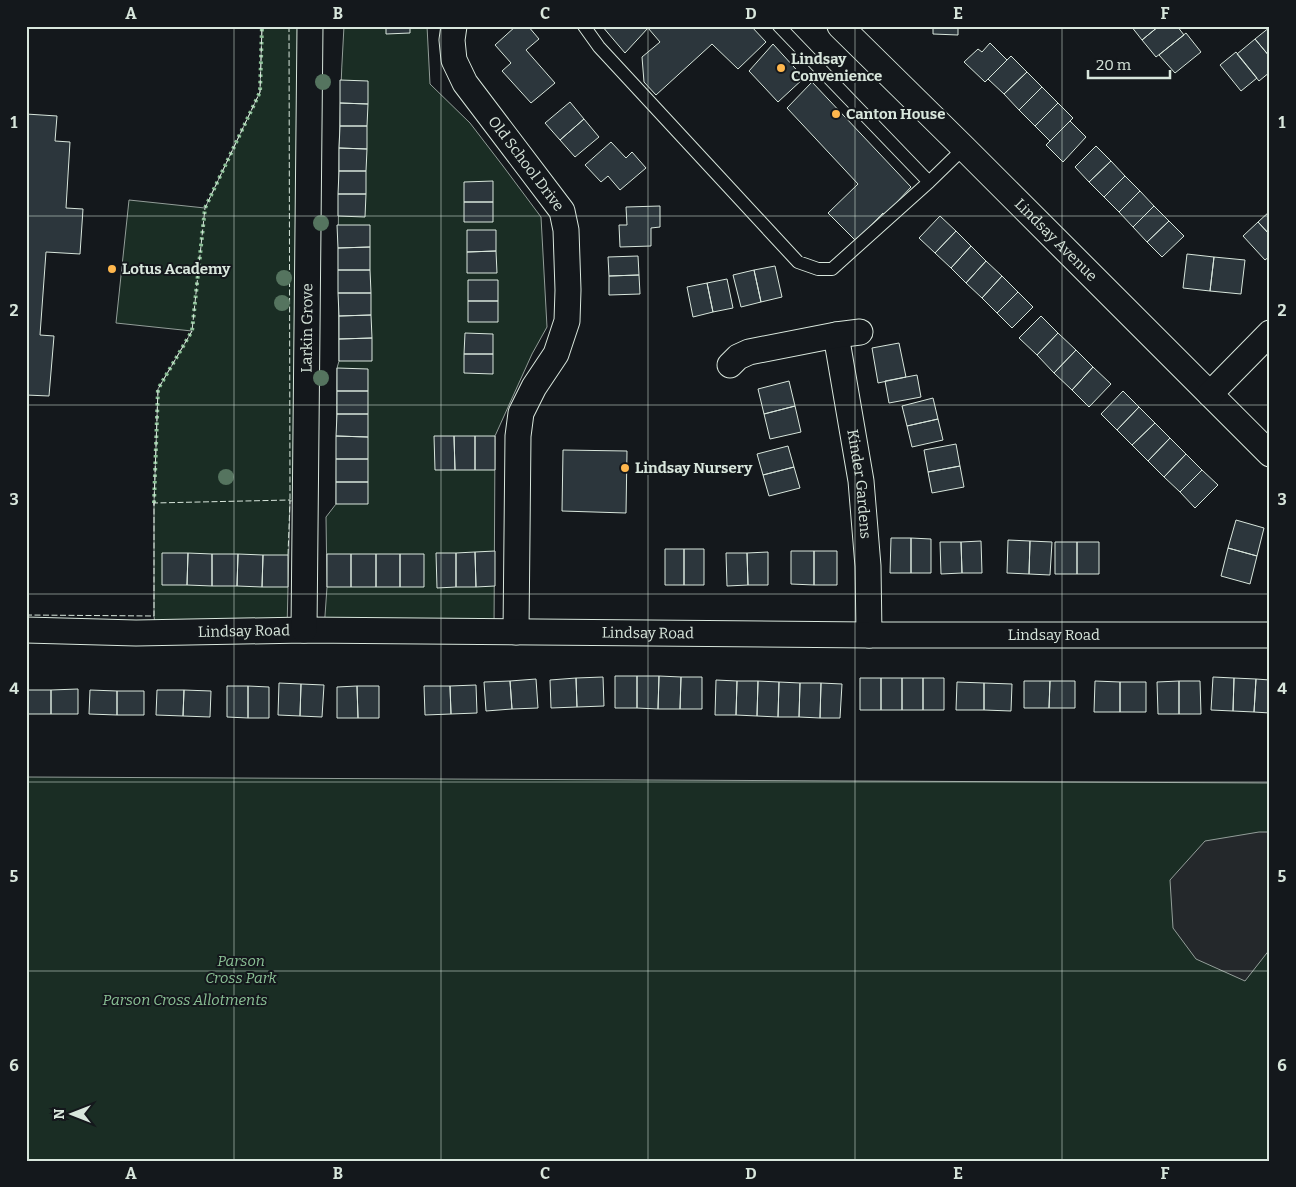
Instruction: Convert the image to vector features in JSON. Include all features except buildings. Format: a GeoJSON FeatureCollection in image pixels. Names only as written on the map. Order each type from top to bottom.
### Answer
{"type":"FeatureCollection","features":[{"type":"Feature","properties":{"kind":"street","name":"Larkin Grove"},"geometry":{"type":"LineString","coordinates":[[304,630],[310,26]]}},
{"type":"Feature","properties":{"kind":"street","name":"Old School Drive"},"geometry":{"type":"LineString","coordinates":[[454,26],[452,40],[454,60],[465,83],[562,211],[566,230],[567,321],[556,354],[534,387],[521,413],[518,436],[516,632]]}},
{"type":"Feature","properties":{"kind":"street","name":"Lindsay Avenue"},"geometry":{"type":"LineString","coordinates":[[840,26],[1270,454]]}},
{"type":"Feature","properties":{"kind":"street"},"geometry":{"type":"LineString","coordinates":[[1210,394],[1270,333]]}},
{"type":"Feature","properties":{"kind":"street","name":"Kinder Gardens"},"geometry":{"type":"LineString","coordinates":[[730,365],[738,357],[749,352],[848,334],[868,566],[869,635]]}},
{"type":"Feature","properties":{"kind":"street","name":"Lindsay Road"},"geometry":{"type":"LineString","coordinates":[[26,630],[136,633],[304,630],[869,635],[1270,635]]}},
{"type":"Feature","properties":{"kind":"lane"},"geometry":{"type":"LineString","coordinates":[[584,26],[599,47],[798,262],[818,269],[832,269],[964,148]]}},
{"type":"Feature","properties":{"kind":"lane"},"geometry":{"type":"LineString","coordinates":[[779,26],[929,182]]}},
{"type":"Feature","properties":{"kind":"green space"},"geometry":{"type":"Polygon","coordinates":[[[262,26],[310,26],[306,500],[290,501],[287,630],[156,633],[154,616],[154,503],[158,389],[192,331],[116,323],[129,200],[205,208],[260,92],[262,26]]]}},
{"type":"Feature","properties":{"kind":"green space"},"geometry":{"type":"Polygon","coordinates":[[[344,26],[427,26],[430,84],[470,123],[541,217],[547,327],[532,354],[495,436],[494,632],[324,630],[327,587],[326,517],[336,504],[337,368],[339,361],[339,152],[344,26]]]}},
{"type":"Feature","properties":{"kind":"green space","name":"Parson Cross Park"},"geometry":{"type":"Polygon","coordinates":[[[26,777],[1270,783],[1270,1161],[26,1161],[26,777]]]}},
{"type":"Feature","properties":{"kind":"shaded area"},"geometry":{"type":"Polygon","coordinates":[[[1259,832],[1270,832],[1270,949],[1245,981],[1196,959],[1173,928],[1170,880],[1205,841],[1259,832]]]}},
{"type":"Feature","properties":{"kind":"hedge"},"geometry":{"type":"LineString","coordinates":[[154,503],[158,389],[192,331],[205,208],[260,92],[262,26]]}},
{"type":"Feature","properties":{"kind":"fence"},"geometry":{"type":"LineString","coordinates":[[26,615],[154,616],[154,503],[158,389],[192,331],[205,208],[260,92],[262,26]]}},
{"type":"Feature","properties":{"kind":"fence"},"geometry":{"type":"LineString","coordinates":[[289,26],[290,500]]}},
{"type":"Feature","properties":{"kind":"fence"},"geometry":{"type":"LineString","coordinates":[[154,505],[154,503],[290,500],[288,555]]}},
{"type":"Feature","properties":{"kind":"place","name":"Lindsay Convenience"},"geometry":{"type":"Point","coordinates":[781,68]}},
{"type":"Feature","properties":{"kind":"place","name":"Canton House"},"geometry":{"type":"Point","coordinates":[836,114]}},
{"type":"Feature","properties":{"kind":"place","name":"Lotus Academy"},"geometry":{"type":"Point","coordinates":[112,269]}},
{"type":"Feature","properties":{"kind":"place","name":"Lindsay Nursery"},"geometry":{"type":"Point","coordinates":[625,468]}},
{"type":"Feature","properties":{"kind":"park label","name":"Parson Cross Allotments"},"geometry":{"type":"Point","coordinates":[185,1000]}}]}
